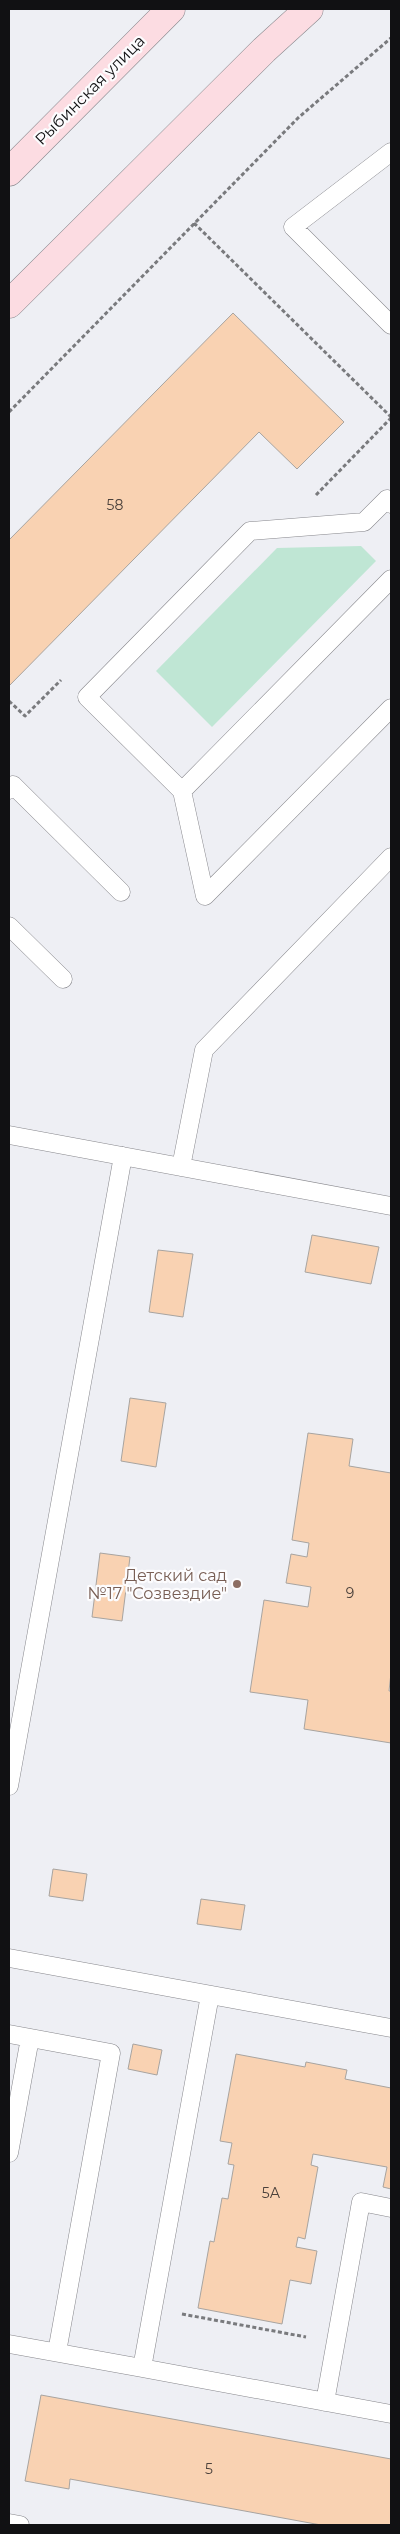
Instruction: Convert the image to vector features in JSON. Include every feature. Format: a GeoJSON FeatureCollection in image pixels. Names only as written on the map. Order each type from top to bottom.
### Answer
{"type":"FeatureCollection","features":[{"type":"Feature","properties":{"kind":"main road","name":"Рыбинская улица"},"geometry":{"type":"LineString","coordinates":[[9,172],[171,9]]}},
{"type":"Feature","properties":{"kind":"main road"},"geometry":{"type":"LineString","coordinates":[[9,304],[264,50],[308,9]]}},
{"type":"Feature","properties":{"kind":"lane"},"geometry":{"type":"LineString","coordinates":[[391,152],[293,227],[391,325]]}},
{"type":"Feature","properties":{"kind":"lane"},"geometry":{"type":"LineString","coordinates":[[391,504],[386,499],[364,522],[250,531],[87,697],[182,791],[205,896],[391,708]]}},
{"type":"Feature","properties":{"kind":"lane"},"geometry":{"type":"LineString","coordinates":[[182,791],[391,579]]}},
{"type":"Feature","properties":{"kind":"lane"},"geometry":{"type":"LineString","coordinates":[[9,790],[13,785],[122,892]]}},
{"type":"Feature","properties":{"kind":"lane"},"geometry":{"type":"LineString","coordinates":[[181,1167],[204,1050],[391,857]]}},
{"type":"Feature","properties":{"kind":"lane"},"geometry":{"type":"LineString","coordinates":[[9,926],[63,979]]}},
{"type":"Feature","properties":{"kind":"lane"},"geometry":{"type":"LineString","coordinates":[[9,1135],[391,1206]]}},
{"type":"Feature","properties":{"kind":"lane"},"geometry":{"type":"LineString","coordinates":[[9,1786],[123,1156]]}},
{"type":"Feature","properties":{"kind":"lane"},"geometry":{"type":"LineString","coordinates":[[9,1958],[391,2028]]}},
{"type":"Feature","properties":{"kind":"lane"},"geometry":{"type":"LineString","coordinates":[[142,2368],[210,1995]]}},
{"type":"Feature","properties":{"kind":"lane"},"geometry":{"type":"LineString","coordinates":[[9,2034],[111,2053],[57,2352]]}},
{"type":"Feature","properties":{"kind":"lane"},"geometry":{"type":"LineString","coordinates":[[9,2153],[30,2038]]}},
{"type":"Feature","properties":{"kind":"lane"},"geometry":{"type":"LineString","coordinates":[[325,2402],[361,2202],[391,2208]]}},
{"type":"Feature","properties":{"kind":"lane"},"geometry":{"type":"LineString","coordinates":[[9,2344],[391,2414]]}},
{"type":"Feature","properties":{"kind":"lane"},"geometry":{"type":"LineString","coordinates":[[9,2523],[20,2525]]}},
{"type":"Feature","properties":{"kind":"path"},"geometry":{"type":"LineString","coordinates":[[9,412],[298,118],[391,38]]}},
{"type":"Feature","properties":{"kind":"path"},"geometry":{"type":"LineString","coordinates":[[194,223],[391,418],[283,528]]}},
{"type":"Feature","properties":{"kind":"path"},"geometry":{"type":"LineString","coordinates":[[9,700],[25,716],[65,676],[87,697]]}},
{"type":"Feature","properties":{"kind":"path"},"geometry":{"type":"LineString","coordinates":[[153,2308],[336,2342]]}},
{"type":"Feature","properties":{"kind":"green space"},"geometry":{"type":"Polygon","coordinates":[[[361,546],[376,561],[212,727],[156,671],[277,548],[361,546]]]}},
{"type":"Feature","properties":{"kind":"building"},"geometry":{"type":"Polygon","coordinates":[[[233,313],[344,422],[297,469],[259,432],[9,686],[9,540],[233,313]]]}},
{"type":"Feature","properties":{"kind":"building"},"geometry":{"type":"Polygon","coordinates":[[[312,1235],[379,1247],[371,1284],[305,1272],[312,1235]]]}},
{"type":"Feature","properties":{"kind":"building"},"geometry":{"type":"Polygon","coordinates":[[[158,1250],[193,1254],[183,1317],[149,1312],[158,1250]]]}},
{"type":"Feature","properties":{"kind":"building"},"geometry":{"type":"Polygon","coordinates":[[[130,1398],[166,1403],[156,1467],[121,1461],[130,1398]]]}},
{"type":"Feature","properties":{"kind":"building"},"geometry":{"type":"Polygon","coordinates":[[[308,1433],[353,1439],[349,1466],[391,1473],[391,1673],[389,1691],[391,1691],[391,1743],[304,1729],[308,1700],[250,1692],[264,1600],[308,1607],[311,1587],[286,1583],[291,1554],[307,1557],[309,1543],[292,1540],[308,1433]]]}},
{"type":"Feature","properties":{"kind":"building"},"geometry":{"type":"Polygon","coordinates":[[[100,1553],[130,1557],[122,1621],[92,1617],[100,1553]]]}},
{"type":"Feature","properties":{"kind":"building"},"geometry":{"type":"Polygon","coordinates":[[[53,1869],[87,1874],[83,1901],[49,1896],[53,1869]]]}},
{"type":"Feature","properties":{"kind":"building"},"geometry":{"type":"Polygon","coordinates":[[[201,1899],[245,1905],[241,1930],[197,1924],[201,1899]]]}},
{"type":"Feature","properties":{"kind":"building"},"geometry":{"type":"Polygon","coordinates":[[[133,2044],[162,2050],[157,2075],[128,2069],[133,2044]]]}},
{"type":"Feature","properties":{"kind":"building"},"geometry":{"type":"Polygon","coordinates":[[[236,2054],[305,2067],[306,2062],[347,2070],[345,2079],[391,2088],[391,2189],[383,2187],[387,2167],[313,2154],[311,2165],[318,2167],[305,2239],[298,2237],[296,2247],[317,2251],[311,2284],[290,2280],[282,2324],[198,2308],[210,2241],[214,2242],[222,2198],[228,2199],[234,2165],[228,2164],[232,2143],[220,2141],[236,2054]]]}},
{"type":"Feature","properties":{"kind":"building"},"geometry":{"type":"Polygon","coordinates":[[[41,2395],[391,2459],[391,2525],[321,2525],[70,2479],[69,2489],[25,2481],[41,2395]]]}},
{"type":"Feature","properties":{"kind":"place","name":"Детский сад №17 \"Созвездие\""},"geometry":{"type":"Point","coordinates":[237,1584]}}]}
